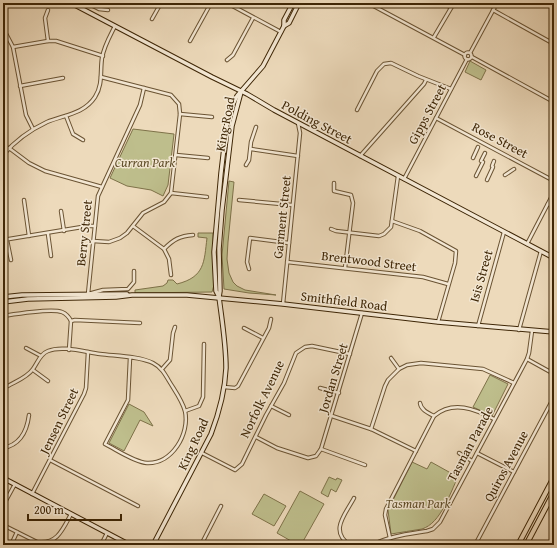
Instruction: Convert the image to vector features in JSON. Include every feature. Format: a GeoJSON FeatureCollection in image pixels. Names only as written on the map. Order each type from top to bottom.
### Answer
{"type":"FeatureCollection","features":[{"type":"Feature","properties":{"kind":"highway"},"geometry":{"type":"LineString","coordinates":[[518,545],[554,476]]}},
{"type":"Feature","properties":{"kind":"highway"},"geometry":{"type":"LineString","coordinates":[[526,545],[554,492]]}},
{"type":"Feature","properties":{"kind":"main road","name":"Polding Street"},"geometry":{"type":"LineString","coordinates":[[71,3],[554,258]]}},
{"type":"Feature","properties":{"kind":"main road"},"geometry":{"type":"LineString","coordinates":[[284,26],[284,20],[293,3]]}},
{"type":"Feature","properties":{"kind":"main road"},"geometry":{"type":"LineString","coordinates":[[284,26],[289,23],[299,3]]}},
{"type":"Feature","properties":{"kind":"main road","name":"King Road"},"geometry":{"type":"LineString","coordinates":[[153,545],[202,453],[217,417],[224,387],[226,353],[219,297],[216,291],[214,252],[225,137],[232,106],[236,96],[263,66],[284,26]]}},
{"type":"Feature","properties":{"kind":"main road"},"geometry":{"type":"LineString","coordinates":[[60,299],[85,296],[88,294],[91,296],[118,297]]}},
{"type":"Feature","properties":{"kind":"main road","name":"Smithfield Road"},"geometry":{"type":"LineString","coordinates":[[3,300],[22,295],[132,295]]}},
{"type":"Feature","properties":{"kind":"main road","name":"Smithfield Road"},"geometry":{"type":"LineString","coordinates":[[3,300],[118,297],[132,295],[187,295],[219,297],[438,322],[554,332]]}},
{"type":"Feature","properties":{"kind":"main road"},"geometry":{"type":"LineString","coordinates":[[3,478],[130,545]]}},
{"type":"Feature","properties":{"kind":"street"},"geometry":{"type":"LineString","coordinates":[[88,3],[99,9],[108,10]]}},
{"type":"Feature","properties":{"kind":"street"},"geometry":{"type":"LineString","coordinates":[[152,19],[161,3]]}},
{"type":"Feature","properties":{"kind":"street"},"geometry":{"type":"LineString","coordinates":[[190,40],[211,3]]}},
{"type":"Feature","properties":{"kind":"street"},"geometry":{"type":"LineString","coordinates":[[227,3],[280,32]]}},
{"type":"Feature","properties":{"kind":"street"},"geometry":{"type":"LineString","coordinates":[[368,3],[434,37],[465,55],[467,59],[472,57]]}},
{"type":"Feature","properties":{"kind":"street"},"geometry":{"type":"LineString","coordinates":[[442,3],[450,8]]}},
{"type":"Feature","properties":{"kind":"street"},"geometry":{"type":"LineString","coordinates":[[434,37],[454,3]]}},
{"type":"Feature","properties":{"kind":"street"},"geometry":{"type":"LineString","coordinates":[[465,55],[470,53],[497,3]]}},
{"type":"Feature","properties":{"kind":"street"},"geometry":{"type":"LineString","coordinates":[[48,10],[45,18],[48,41]]}},
{"type":"Feature","properties":{"kind":"street"},"geometry":{"type":"LineString","coordinates":[[493,10],[554,44]]}},
{"type":"Feature","properties":{"kind":"street"},"geometry":{"type":"LineString","coordinates":[[227,60],[233,55],[253,18]]}},
{"type":"Feature","properties":{"kind":"street"},"geometry":{"type":"LineString","coordinates":[[3,155],[33,129],[47,122],[80,110],[91,102],[97,92],[101,77],[102,56],[115,26]]}},
{"type":"Feature","properties":{"kind":"street"},"geometry":{"type":"LineString","coordinates":[[3,28],[13,47],[26,115],[33,129]]}},
{"type":"Feature","properties":{"kind":"street"},"geometry":{"type":"LineString","coordinates":[[13,47],[48,41],[60,42],[102,56]]}},
{"type":"Feature","properties":{"kind":"street"},"geometry":{"type":"LineString","coordinates":[[470,53],[472,57],[554,102]]}},
{"type":"Feature","properties":{"kind":"street","name":"Gipps Street"},"geometry":{"type":"LineString","coordinates":[[404,179],[467,59]]}},
{"type":"Feature","properties":{"kind":"street"},"geometry":{"type":"LineString","coordinates":[[357,110],[377,71],[384,64],[391,62],[426,80],[451,89]]}},
{"type":"Feature","properties":{"kind":"street"},"geometry":{"type":"LineString","coordinates":[[93,241],[109,242],[117,240],[127,233],[143,213],[164,202],[171,193],[180,114],[179,104],[174,97],[164,92],[101,77]]}},
{"type":"Feature","properties":{"kind":"street"},"geometry":{"type":"LineString","coordinates":[[20,86],[63,78]]}},
{"type":"Feature","properties":{"kind":"street"},"geometry":{"type":"LineString","coordinates":[[360,156],[426,80]]}},
{"type":"Feature","properties":{"kind":"street","name":"Berry Street"},"geometry":{"type":"LineString","coordinates":[[88,294],[98,200],[102,187],[140,105],[144,88]]}},
{"type":"Feature","properties":{"kind":"street"},"geometry":{"type":"LineString","coordinates":[[180,114],[212,117]]}},
{"type":"Feature","properties":{"kind":"street"},"geometry":{"type":"LineString","coordinates":[[66,116],[73,134],[84,140]]}},
{"type":"Feature","properties":{"kind":"street","name":"Rose Street"},"geometry":{"type":"LineString","coordinates":[[436,118],[554,181]]}},
{"type":"Feature","properties":{"kind":"street","name":"Garment Street"},"geometry":{"type":"LineString","coordinates":[[283,304],[300,133],[297,122]]}},
{"type":"Feature","properties":{"kind":"street"},"geometry":{"type":"LineString","coordinates":[[246,165],[249,160],[256,127]]}},
{"type":"Feature","properties":{"kind":"street"},"geometry":{"type":"LineString","coordinates":[[300,133],[304,129],[308,128]]}},
{"type":"Feature","properties":{"kind":"street"},"geometry":{"type":"LineString","coordinates":[[473,158],[478,147]]}},
{"type":"Feature","properties":{"kind":"street"},"geometry":{"type":"LineString","coordinates":[[10,148],[29,163],[45,171],[102,187]]}},
{"type":"Feature","properties":{"kind":"street"},"geometry":{"type":"LineString","coordinates":[[251,149],[298,156]]}},
{"type":"Feature","properties":{"kind":"street"},"geometry":{"type":"LineString","coordinates":[[476,176],[485,153]]}},
{"type":"Feature","properties":{"kind":"street"},"geometry":{"type":"LineString","coordinates":[[176,155],[208,158]]}},
{"type":"Feature","properties":{"kind":"street"},"geometry":{"type":"LineString","coordinates":[[487,180],[494,161]]}},
{"type":"Feature","properties":{"kind":"street"},"geometry":{"type":"LineString","coordinates":[[506,175],[514,169]]}},
{"type":"Feature","properties":{"kind":"street"},"geometry":{"type":"LineString","coordinates":[[330,229],[349,233],[379,236],[384,234],[389,230],[392,221],[398,176]]}},
{"type":"Feature","properties":{"kind":"street"},"geometry":{"type":"LineString","coordinates":[[334,183],[334,191],[351,194],[353,202],[345,268]]}},
{"type":"Feature","properties":{"kind":"street"},"geometry":{"type":"LineString","coordinates":[[527,244],[554,192]]}},
{"type":"Feature","properties":{"kind":"street"},"geometry":{"type":"LineString","coordinates":[[171,193],[207,197]]}},
{"type":"Feature","properties":{"kind":"street"},"geometry":{"type":"LineString","coordinates":[[24,200],[29,236]]}},
{"type":"Feature","properties":{"kind":"street"},"geometry":{"type":"LineString","coordinates":[[238,200],[292,205]]}},
{"type":"Feature","properties":{"kind":"street"},"geometry":{"type":"LineString","coordinates":[[548,204],[554,207]]}},
{"type":"Feature","properties":{"kind":"street"},"geometry":{"type":"LineString","coordinates":[[61,211],[64,231]]}},
{"type":"Feature","properties":{"kind":"street"},"geometry":{"type":"LineString","coordinates":[[392,221],[420,231],[456,251],[455,263],[438,322]]}},
{"type":"Feature","properties":{"kind":"street"},"geometry":{"type":"LineString","coordinates":[[11,260],[5,240],[95,226]]}},
{"type":"Feature","properties":{"kind":"street"},"geometry":{"type":"LineString","coordinates":[[133,226],[164,249],[169,259],[171,275]]}},
{"type":"Feature","properties":{"kind":"street","name":"Isis Street"},"geometry":{"type":"LineString","coordinates":[[478,326],[504,232]]}},
{"type":"Feature","properties":{"kind":"street"},"geometry":{"type":"LineString","coordinates":[[48,234],[51,256]]}},
{"type":"Feature","properties":{"kind":"street"},"geometry":{"type":"LineString","coordinates":[[164,249],[176,238],[193,235]]}},
{"type":"Feature","properties":{"kind":"street"},"geometry":{"type":"LineString","coordinates":[[249,269],[247,262],[250,238],[289,243]]}},
{"type":"Feature","properties":{"kind":"street"},"geometry":{"type":"LineString","coordinates":[[519,330],[540,251]]}},
{"type":"Feature","properties":{"kind":"street","name":"Brentwood Street"},"geometry":{"type":"LineString","coordinates":[[287,262],[423,277],[448,284]]}},
{"type":"Feature","properties":{"kind":"street"},"geometry":{"type":"LineString","coordinates":[[88,294],[102,290],[126,289],[134,283],[134,271]]}},
{"type":"Feature","properties":{"kind":"street"},"geometry":{"type":"LineString","coordinates":[[126,289],[127,294]]}},
{"type":"Feature","properties":{"kind":"street"},"geometry":{"type":"LineString","coordinates":[[3,316],[57,311],[66,314],[71,321],[69,350]]}},
{"type":"Feature","properties":{"kind":"street","name":"Jordan Street"},"geometry":{"type":"LineString","coordinates":[[321,449],[362,313]]}},
{"type":"Feature","properties":{"kind":"street"},"geometry":{"type":"LineString","coordinates":[[224,387],[235,388],[238,386],[269,328],[271,319]]}},
{"type":"Feature","properties":{"kind":"street"},"geometry":{"type":"LineString","coordinates":[[71,321],[140,323]]}},
{"type":"Feature","properties":{"kind":"street"},"geometry":{"type":"LineString","coordinates":[[162,369],[170,360],[175,327]]}},
{"type":"Feature","properties":{"kind":"street"},"geometry":{"type":"LineString","coordinates":[[244,328],[263,338]]}},
{"type":"Feature","properties":{"kind":"street","name":"Tasman Parade"},"geometry":{"type":"LineString","coordinates":[[372,545],[390,538],[427,531],[437,526],[444,516],[527,359],[532,331]]}},
{"type":"Feature","properties":{"kind":"street"},"geometry":{"type":"LineString","coordinates":[[185,411],[199,406],[203,397],[204,344]]}},
{"type":"Feature","properties":{"kind":"street","name":"Norfolk Avenue"},"geometry":{"type":"LineString","coordinates":[[202,453],[235,470],[242,464],[284,383],[294,358],[300,349],[312,346],[350,354]]}},
{"type":"Feature","properties":{"kind":"street"},"geometry":{"type":"LineString","coordinates":[[26,348],[41,356]]}},
{"type":"Feature","properties":{"kind":"street"},"geometry":{"type":"LineString","coordinates":[[3,388],[23,378],[33,370],[41,356],[50,350],[57,348],[69,350],[88,352],[130,358],[144,360],[153,363],[162,369],[181,401],[185,411],[185,427],[178,446],[169,455],[156,462],[140,462],[105,444],[128,400],[130,358]]}},
{"type":"Feature","properties":{"kind":"street","name":"Jensen Street"},"geometry":{"type":"LineString","coordinates":[[32,494],[86,388],[88,352]]}},
{"type":"Feature","properties":{"kind":"street"},"geometry":{"type":"LineString","coordinates":[[391,358],[399,369]]}},
{"type":"Feature","properties":{"kind":"street"},"geometry":{"type":"LineString","coordinates":[[527,359],[554,374]]}},
{"type":"Feature","properties":{"kind":"street"},"geometry":{"type":"LineString","coordinates":[[371,429],[384,386],[392,374],[399,369],[413,364],[421,363],[482,369],[514,383]]}},
{"type":"Feature","properties":{"kind":"street"},"geometry":{"type":"LineString","coordinates":[[33,370],[48,381]]}},
{"type":"Feature","properties":{"kind":"street"},"geometry":{"type":"LineString","coordinates":[[320,388],[339,393]]}},
{"type":"Feature","properties":{"kind":"street","name":"Quiros Avenue"},"geometry":{"type":"LineString","coordinates":[[475,545],[554,397]]}},
{"type":"Feature","properties":{"kind":"street"},"geometry":{"type":"LineString","coordinates":[[420,403],[420,407],[434,416]]}},
{"type":"Feature","properties":{"kind":"street"},"geometry":{"type":"LineString","coordinates":[[271,406],[288,415]]}},
{"type":"Feature","properties":{"kind":"street"},"geometry":{"type":"LineString","coordinates":[[390,538],[385,515],[386,509],[434,416],[445,408],[459,407],[474,410],[494,419]]}},
{"type":"Feature","properties":{"kind":"street"},"geometry":{"type":"LineString","coordinates":[[3,448],[14,445],[18,442],[28,423],[29,414]]}},
{"type":"Feature","properties":{"kind":"street"},"geometry":{"type":"LineString","coordinates":[[332,416],[371,429],[416,450]]}},
{"type":"Feature","properties":{"kind":"street"},"geometry":{"type":"LineString","coordinates":[[256,436],[277,448],[308,458],[316,456],[321,449],[365,464]]}},
{"type":"Feature","properties":{"kind":"street"},"geometry":{"type":"LineString","coordinates":[[458,453],[472,461]]}},
{"type":"Feature","properties":{"kind":"street"},"geometry":{"type":"LineString","coordinates":[[477,453],[514,472]]}},
{"type":"Feature","properties":{"kind":"street"},"geometry":{"type":"LineString","coordinates":[[50,460],[138,506]]}},
{"type":"Feature","properties":{"kind":"street"},"geometry":{"type":"LineString","coordinates":[[3,506],[14,484]]}},
{"type":"Feature","properties":{"kind":"street"},"geometry":{"type":"LineString","coordinates":[[350,545],[341,538],[339,530],[340,525],[354,498]]}},
{"type":"Feature","properties":{"kind":"street"},"geometry":{"type":"LineString","coordinates":[[201,545],[221,506]]}},
{"type":"Feature","properties":{"kind":"street"},"geometry":{"type":"LineString","coordinates":[[3,525],[37,542],[47,542],[60,535],[71,514]]}},
{"type":"Feature","properties":{"kind":"street"},"geometry":{"type":"LineString","coordinates":[[11,545],[17,532]]}},
{"type":"Feature","properties":{"kind":"street"},"geometry":{"type":"LineString","coordinates":[[100,545],[107,533]]}},
{"type":"Feature","properties":{"kind":"green space"},"geometry":{"type":"Polygon","coordinates":[[[470,61],[486,70],[481,80],[465,72],[470,61]]]}},
{"type":"Feature","properties":{"kind":"green space","name":"Curran Park"},"geometry":{"type":"Polygon","coordinates":[[[133,129],[174,134],[168,185],[163,196],[151,190],[127,186],[110,178],[133,129]]]}},
{"type":"Feature","properties":{"kind":"green space"},"geometry":{"type":"Polygon","coordinates":[[[229,181],[234,182],[227,259],[229,273],[233,282],[245,290],[276,295],[224,289],[222,255],[229,181]]]}},
{"type":"Feature","properties":{"kind":"green space"},"geometry":{"type":"Polygon","coordinates":[[[198,233],[213,233],[214,285],[212,292],[135,293],[135,290],[163,286],[168,280],[173,280],[177,284],[186,281],[198,273],[204,261],[207,238],[198,237],[198,233]]]}},
{"type":"Feature","properties":{"kind":"green space"},"geometry":{"type":"Polygon","coordinates":[[[490,375],[508,384],[492,416],[473,407],[490,375]]]}},
{"type":"Feature","properties":{"kind":"green space"},"geometry":{"type":"Polygon","coordinates":[[[129,404],[144,412],[153,426],[140,420],[124,451],[109,443],[129,404]]]}},
{"type":"Feature","properties":{"kind":"green space","name":"Tasman Park"},"geometry":{"type":"Polygon","coordinates":[[[412,462],[427,469],[431,462],[458,477],[444,507],[435,521],[422,529],[391,534],[388,510],[412,462]]]}},
{"type":"Feature","properties":{"kind":"green space"},"geometry":{"type":"Polygon","coordinates":[[[329,477],[336,480],[337,478],[342,480],[336,492],[331,489],[328,497],[321,493],[329,477]]]}},
{"type":"Feature","properties":{"kind":"green space"},"geometry":{"type":"Polygon","coordinates":[[[300,491],[324,504],[301,545],[298,545],[277,533],[300,491]]]}},
{"type":"Feature","properties":{"kind":"green space"},"geometry":{"type":"Polygon","coordinates":[[[264,494],[286,506],[274,526],[252,514],[264,494]]]}}]}
